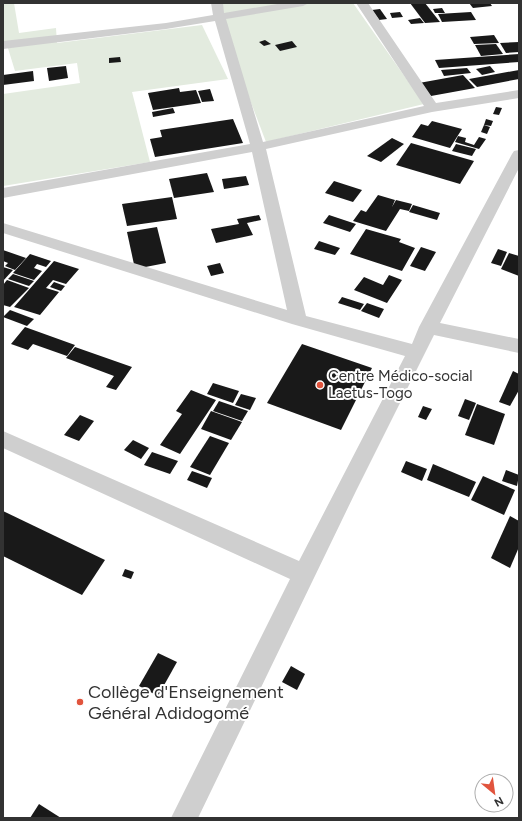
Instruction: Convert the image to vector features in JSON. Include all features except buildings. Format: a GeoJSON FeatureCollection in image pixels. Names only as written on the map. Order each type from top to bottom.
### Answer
{"type":"FeatureCollection","features":[{"type":"Feature","properties":{"kind":"street"},"geometry":{"type":"LineString","coordinates":[[3,44],[166,26],[218,10],[303,3]]}},
{"type":"Feature","properties":{"kind":"street"},"geometry":{"type":"LineString","coordinates":[[362,3],[432,108]]}},
{"type":"Feature","properties":{"kind":"street"},"geometry":{"type":"LineString","coordinates":[[218,10],[258,147],[298,320]]}},
{"type":"Feature","properties":{"kind":"street"},"geometry":{"type":"LineString","coordinates":[[3,193],[258,147],[432,108],[519,94]]}},
{"type":"Feature","properties":{"kind":"street"},"geometry":{"type":"LineString","coordinates":[[184,818],[428,326],[519,154]]}},
{"type":"Feature","properties":{"kind":"street"},"geometry":{"type":"LineString","coordinates":[[3,228],[298,320],[415,352]]}},
{"type":"Feature","properties":{"kind":"street"},"geometry":{"type":"LineString","coordinates":[[428,326],[519,346]]}},
{"type":"Feature","properties":{"kind":"street"},"geometry":{"type":"LineString","coordinates":[[3,439],[304,574]]}},
{"type":"Feature","properties":{"kind":"shaded area"},"geometry":{"type":"Polygon","coordinates":[[[3,3],[14,3],[19,33],[56,28],[57,43],[202,25],[228,79],[132,92],[150,162],[3,186],[3,94],[80,83],[77,63],[15,71],[7,45],[3,44],[3,3]]]}},
{"type":"Feature","properties":{"kind":"shaded area"},"geometry":{"type":"Polygon","coordinates":[[[213,3],[353,3],[424,104],[266,142],[213,3]]]}},
{"type":"Feature","properties":{"kind":"place","name":"Centre Médico-social Laetus-Togo"},"geometry":{"type":"Point","coordinates":[320,385]}},
{"type":"Feature","properties":{"kind":"place","name":"Collège d'Enseignement Général Adidogomé"},"geometry":{"type":"Point","coordinates":[80,702]}}]}
